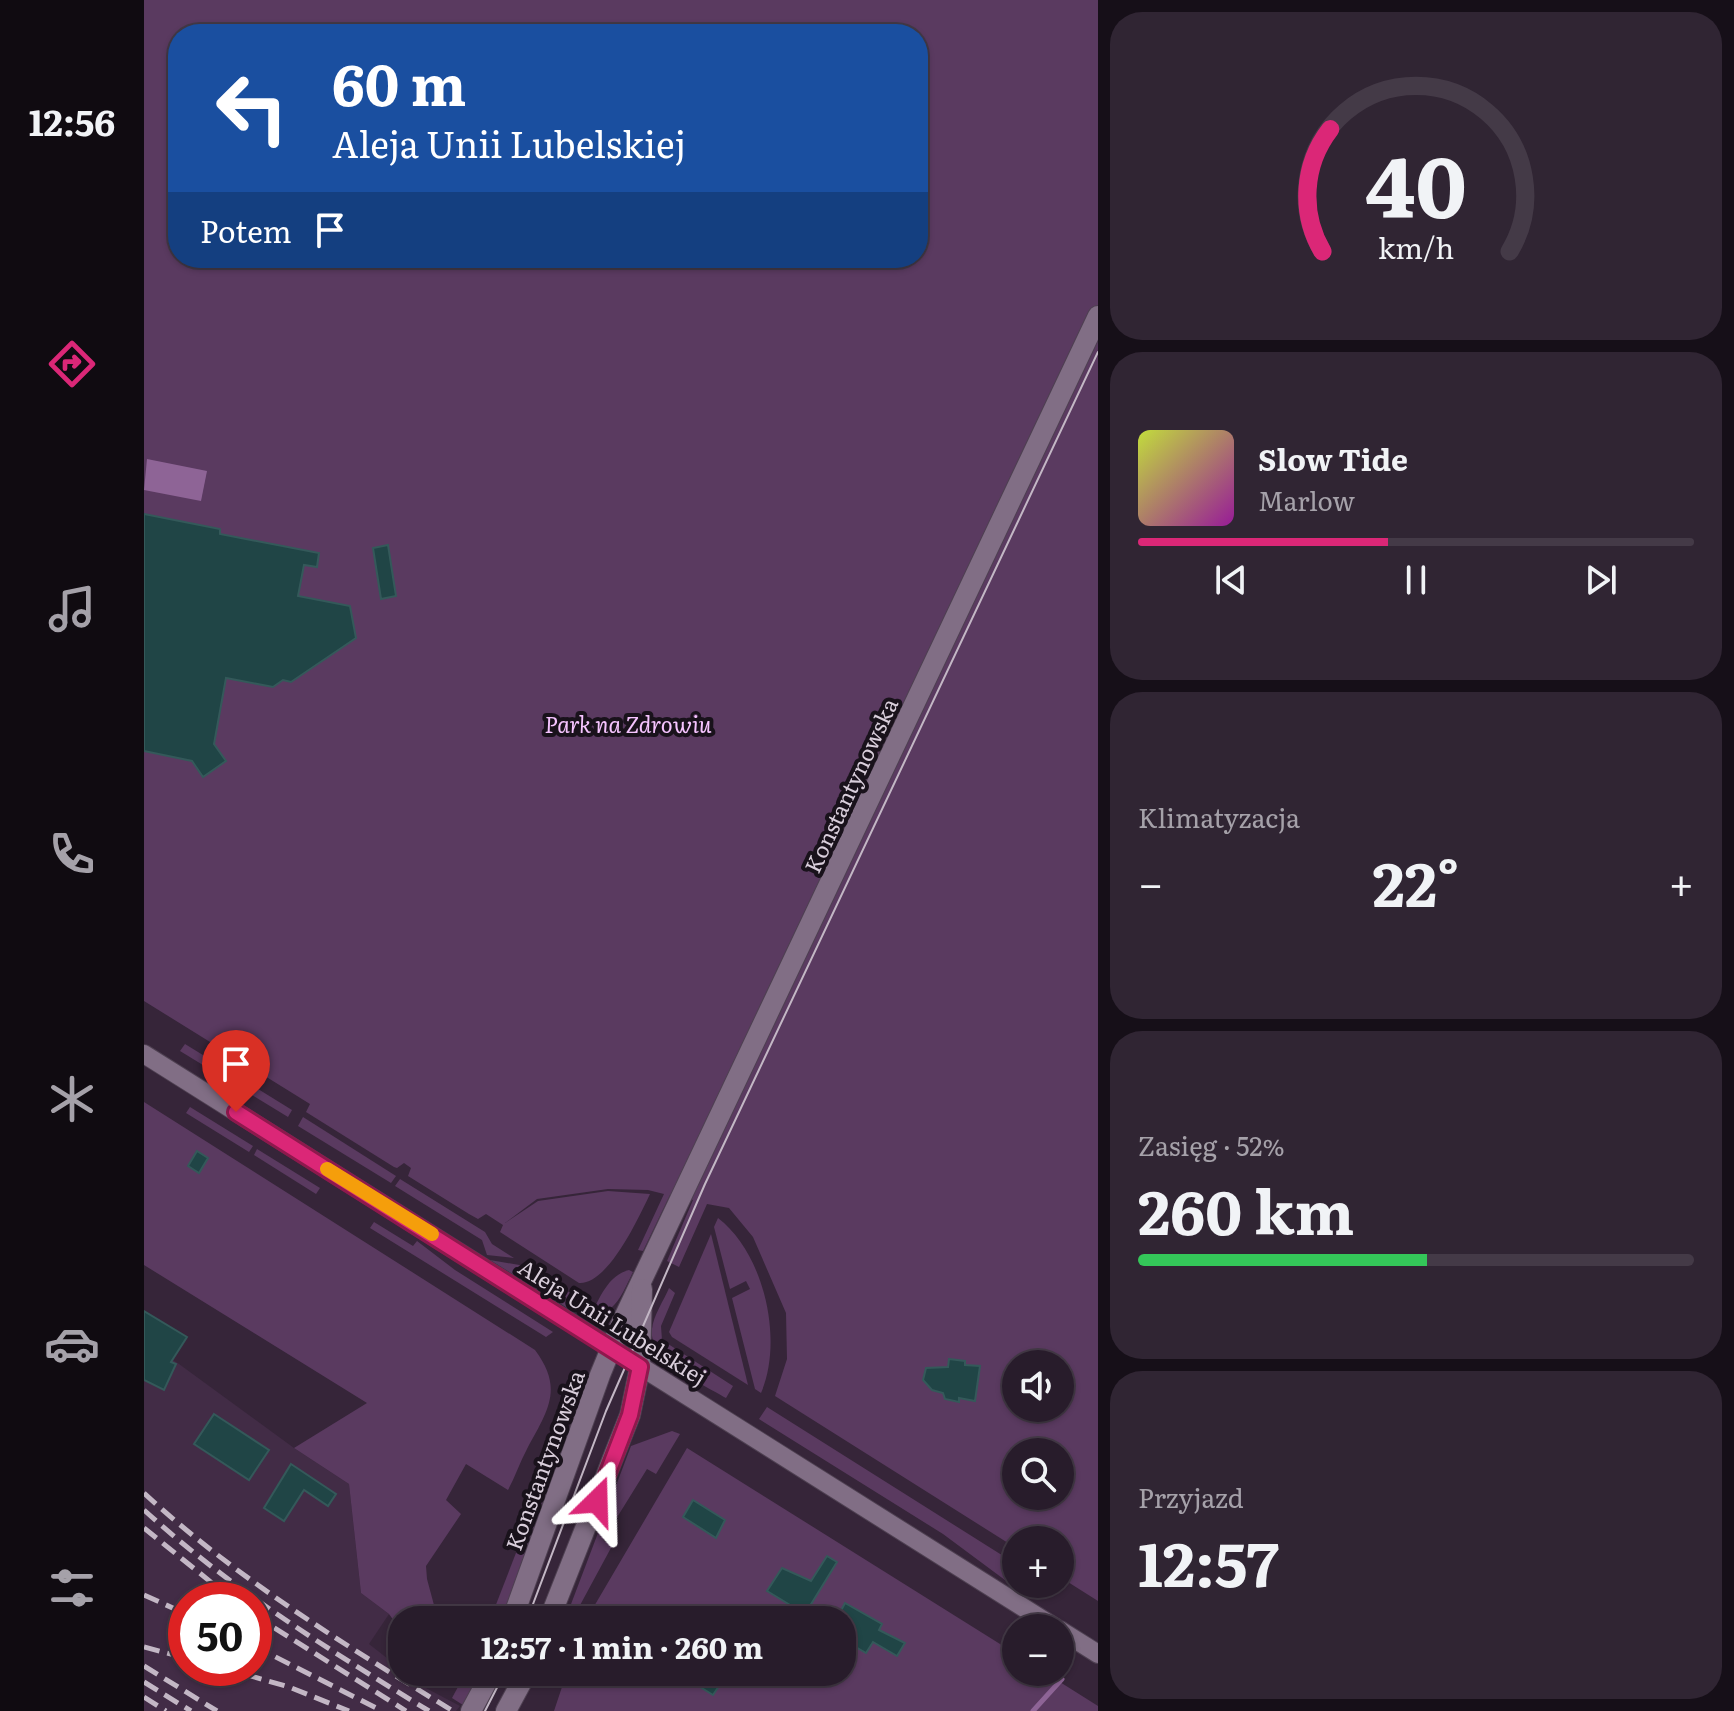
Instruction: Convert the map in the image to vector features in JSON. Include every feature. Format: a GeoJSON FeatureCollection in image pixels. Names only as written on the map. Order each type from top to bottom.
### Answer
{"type":"FeatureCollection","features":[{"type":"Feature","properties":{"kind":"main road","name":"Konstantynowska"},"geometry":{"type":"LineString","coordinates":[[517,1606],[610,1348],[1098,316]]}},
{"type":"Feature","properties":{"kind":"main road","name":"Konstantynowska"},"geometry":{"type":"LineString","coordinates":[[555,1606],[624,1433],[640,1367],[640,1304],[645,1273]]}},
{"type":"Feature","properties":{"kind":"main road"},"geometry":{"type":"LineString","coordinates":[[471,1711],[484,1686]]}},
{"type":"Feature","properties":{"kind":"main road"},"geometry":{"type":"LineString","coordinates":[[506,1711],[519,1686]]}},
{"type":"Feature","properties":{"kind":"street","name":"Aleja Unii Lubelskiej"},"geometry":{"type":"LineString","coordinates":[[144,1054],[1034,1614]]}},
{"type":"Feature","properties":{"kind":"street","name":"Aleja Unii Lubelskiej"},"geometry":{"type":"LineString","coordinates":[[1074,1639],[1098,1654]]}},
{"type":"Feature","properties":{"kind":"shaded area"},"geometry":{"type":"Polygon","coordinates":[[[147,459],[207,471],[201,501],[144,490],[147,459]]]}},
{"type":"Feature","properties":{"kind":"shaded area"},"geometry":{"type":"Polygon","coordinates":[[[144,1342],[349,1484],[361,1593],[388,1613],[369,1644],[388,1659],[388,1686],[423,1686],[460,1706],[456,1711],[144,1711],[144,1342]]]}},
{"type":"Feature","properties":{"kind":"green space","name":"Park na Zdrowiu"},"geometry":{"type":"Polygon","coordinates":[[[144,0],[1098,0],[1098,1601],[1074,1586],[1074,1526],[1002,1526],[1002,1539],[775,1396],[787,1359],[786,1313],[753,1237],[729,1208],[707,1204],[679,1267],[667,1261],[693,1200],[670,1195],[643,1251],[638,1250],[664,1194],[648,1190],[608,1189],[537,1199],[505,1223],[538,1201],[608,1191],[650,1194],[611,1262],[590,1281],[579,1283],[500,1232],[503,1225],[486,1214],[478,1219],[408,1176],[411,1168],[404,1163],[394,1167],[306,1112],[310,1104],[144,1001],[144,0]]]}},
{"type":"Feature","properties":{"kind":"green space"},"geometry":{"type":"Polygon","coordinates":[[[185,1044],[292,1110],[288,1117],[180,1051],[185,1044]]]}},
{"type":"Feature","properties":{"kind":"green space"},"geometry":{"type":"Polygon","coordinates":[[[144,1102],[535,1350],[549,1376],[550,1400],[546,1411],[508,1490],[466,1464],[446,1500],[461,1514],[426,1566],[434,1606],[388,1606],[388,1613],[361,1593],[349,1484],[294,1448],[367,1403],[144,1265],[144,1102]]]}},
{"type":"Feature","properties":{"kind":"green space"},"geometry":{"type":"Polygon","coordinates":[[[190,1107],[253,1146],[249,1152],[186,1113],[190,1107]]]}},
{"type":"Feature","properties":{"kind":"green space"},"geometry":{"type":"Polygon","coordinates":[[[303,1117],[396,1176],[391,1183],[298,1126],[303,1117]]]}},
{"type":"Feature","properties":{"kind":"green space"},"geometry":{"type":"Polygon","coordinates":[[[257,1149],[320,1188],[316,1194],[254,1155],[257,1149]]]}},
{"type":"Feature","properties":{"kind":"green space"},"geometry":{"type":"Polygon","coordinates":[[[400,1179],[485,1232],[492,1244],[514,1258],[487,1255],[482,1240],[395,1186],[400,1179]]]}},
{"type":"Feature","properties":{"kind":"green space"},"geometry":{"type":"Polygon","coordinates":[[[718,1218],[734,1233],[747,1253],[765,1299],[770,1324],[770,1348],[768,1372],[761,1393],[755,1389],[732,1298],[750,1289],[746,1281],[730,1289],[714,1227],[718,1218]]]}},
{"type":"Feature","properties":{"kind":"green space"},"geometry":{"type":"Polygon","coordinates":[[[374,1222],[413,1246],[417,1241],[455,1270],[553,1332],[546,1337],[370,1228],[374,1222]]]}},
{"type":"Feature","properties":{"kind":"green space"},"geometry":{"type":"Polygon","coordinates":[[[711,1234],[748,1385],[672,1337],[669,1332],[711,1234]]]}},
{"type":"Feature","properties":{"kind":"green space"},"geometry":{"type":"Polygon","coordinates":[[[490,1260],[525,1266],[577,1297],[569,1309],[490,1260]]]}},
{"type":"Feature","properties":{"kind":"green space"},"geometry":{"type":"Polygon","coordinates":[[[629,1270],[633,1272],[618,1301],[606,1312],[590,1317],[610,1282],[629,1270]]]}},
{"type":"Feature","properties":{"kind":"green space"},"geometry":{"type":"Polygon","coordinates":[[[669,1288],[675,1293],[661,1326],[662,1340],[733,1386],[726,1398],[679,1370],[653,1341],[656,1313],[669,1288]]]}},
{"type":"Feature","properties":{"kind":"green space"},"geometry":{"type":"Polygon","coordinates":[[[767,1407],[1002,1555],[1002,1578],[943,1534],[759,1419],[767,1407]]]}},
{"type":"Feature","properties":{"kind":"green space"},"geometry":{"type":"Polygon","coordinates":[[[672,1431],[680,1434],[656,1474],[647,1469],[603,1540],[612,1546],[580,1606],[570,1606],[631,1446],[672,1431]]]}},
{"type":"Feature","properties":{"kind":"green space"},"geometry":{"type":"Polygon","coordinates":[[[687,1448],[1002,1645],[1002,1686],[1066,1686],[1098,1706],[1098,1711],[554,1711],[562,1686],[856,1686],[856,1606],[594,1606],[687,1448]]]}},
{"type":"Feature","properties":{"kind":"green space"},"geometry":{"type":"Polygon","coordinates":[[[543,1490],[542,1504],[507,1606],[495,1606],[543,1490]]]}},
{"type":"Feature","properties":{"kind":"green space"},"geometry":{"type":"Polygon","coordinates":[[[458,1686],[473,1686],[463,1705],[452,1698],[458,1686]]]}},
{"type":"Feature","properties":{"kind":"building"},"geometry":{"type":"Polygon","coordinates":[[[144,514],[220,529],[220,534],[319,553],[317,567],[304,565],[298,596],[350,606],[356,638],[291,682],[283,680],[273,687],[226,678],[214,744],[226,761],[203,777],[192,761],[144,751],[144,514]]]}},
{"type":"Feature","properties":{"kind":"building"},"geometry":{"type":"Polygon","coordinates":[[[388,545],[396,596],[381,599],[373,548],[388,545]]]}},
{"type":"Feature","properties":{"kind":"building"},"geometry":{"type":"Polygon","coordinates":[[[197,1151],[208,1158],[199,1173],[188,1166],[197,1151]]]}},
{"type":"Feature","properties":{"kind":"building"},"geometry":{"type":"Polygon","coordinates":[[[144,1311],[187,1337],[171,1362],[176,1364],[164,1390],[144,1380],[144,1311]]]}},
{"type":"Feature","properties":{"kind":"building"},"geometry":{"type":"Polygon","coordinates":[[[949,1359],[980,1366],[975,1401],[945,1399],[943,1393],[932,1390],[923,1380],[926,1368],[948,1367],[949,1359]]]}},
{"type":"Feature","properties":{"kind":"building"},"geometry":{"type":"Polygon","coordinates":[[[214,1414],[269,1450],[249,1480],[194,1444],[214,1414]]]}},
{"type":"Feature","properties":{"kind":"building"},"geometry":{"type":"Polygon","coordinates":[[[291,1464],[336,1494],[328,1506],[304,1490],[284,1521],[264,1508],[291,1464]]]}},
{"type":"Feature","properties":{"kind":"building"},"geometry":{"type":"Polygon","coordinates":[[[693,1500],[725,1520],[716,1538],[683,1517],[693,1500]]]}},
{"type":"Feature","properties":{"kind":"building"},"geometry":{"type":"Polygon","coordinates":[[[827,1556],[837,1562],[810,1606],[792,1606],[767,1591],[782,1568],[811,1581],[827,1556]]]}},
{"type":"Feature","properties":{"kind":"building"},"geometry":{"type":"Polygon","coordinates":[[[856,1609],[882,1624],[879,1630],[905,1643],[897,1656],[873,1642],[866,1653],[856,1647],[856,1609]]]}},
{"type":"Feature","properties":{"kind":"building"},"geometry":{"type":"Polygon","coordinates":[[[699,1686],[719,1686],[713,1695],[699,1686]]]}},
{"type":"Feature","properties":{"kind":"waterway"},"geometry":{"type":"LineString","coordinates":[[1033,1711],[1056,1686]]}},
{"type":"Feature","properties":{"kind":"tram line"},"geometry":{"type":"LineString","coordinates":[[532,1606],[606,1411],[705,1184],[1098,352]]}},
{"type":"Feature","properties":{"kind":"tram line"},"geometry":{"type":"LineString","coordinates":[[485,1711],[498,1686]]}},
{"type":"Feature","properties":{"kind":"railway"},"geometry":{"type":"LineString","coordinates":[[144,1493],[254,1582],[332,1636],[453,1711]]}},
{"type":"Feature","properties":{"kind":"railway"},"geometry":{"type":"LineString","coordinates":[[144,1510],[246,1592],[429,1711]]}},
{"type":"Feature","properties":{"kind":"railway"},"geometry":{"type":"LineString","coordinates":[[144,1528],[211,1582]]}},
{"type":"Feature","properties":{"kind":"railway"},"geometry":{"type":"LineString","coordinates":[[144,1595],[168,1606]]}},
{"type":"Feature","properties":{"kind":"railway"},"geometry":{"type":"LineString","coordinates":[[272,1626],[406,1711]]}},
{"type":"Feature","properties":{"kind":"railway"},"geometry":{"type":"LineString","coordinates":[[144,1647],[168,1653]]}},
{"type":"Feature","properties":{"kind":"railway"},"geometry":{"type":"LineString","coordinates":[[272,1655],[382,1711]]}},
{"type":"Feature","properties":{"kind":"railway"},"geometry":{"type":"LineString","coordinates":[[144,1666],[217,1711]]}},
{"type":"Feature","properties":{"kind":"railway"},"geometry":{"type":"LineString","coordinates":[[144,1682],[191,1711]]}},
{"type":"Feature","properties":{"kind":"railway"},"geometry":{"type":"LineString","coordinates":[[272,1682],[349,1711]]}},
{"type":"Feature","properties":{"kind":"railway"},"geometry":{"type":"LineString","coordinates":[[144,1697],[166,1711]]}},
{"type":"Feature","properties":{"kind":"slow traffic"},"geometry":{"type":"LineString","coordinates":[[327,1169],[432,1234]]}},
{"type":"Feature","properties":{"kind":"route"},"geometry":{"type":"LineString","coordinates":[[236,1112],[640,1367],[630,1415],[597,1501]]}}]}
